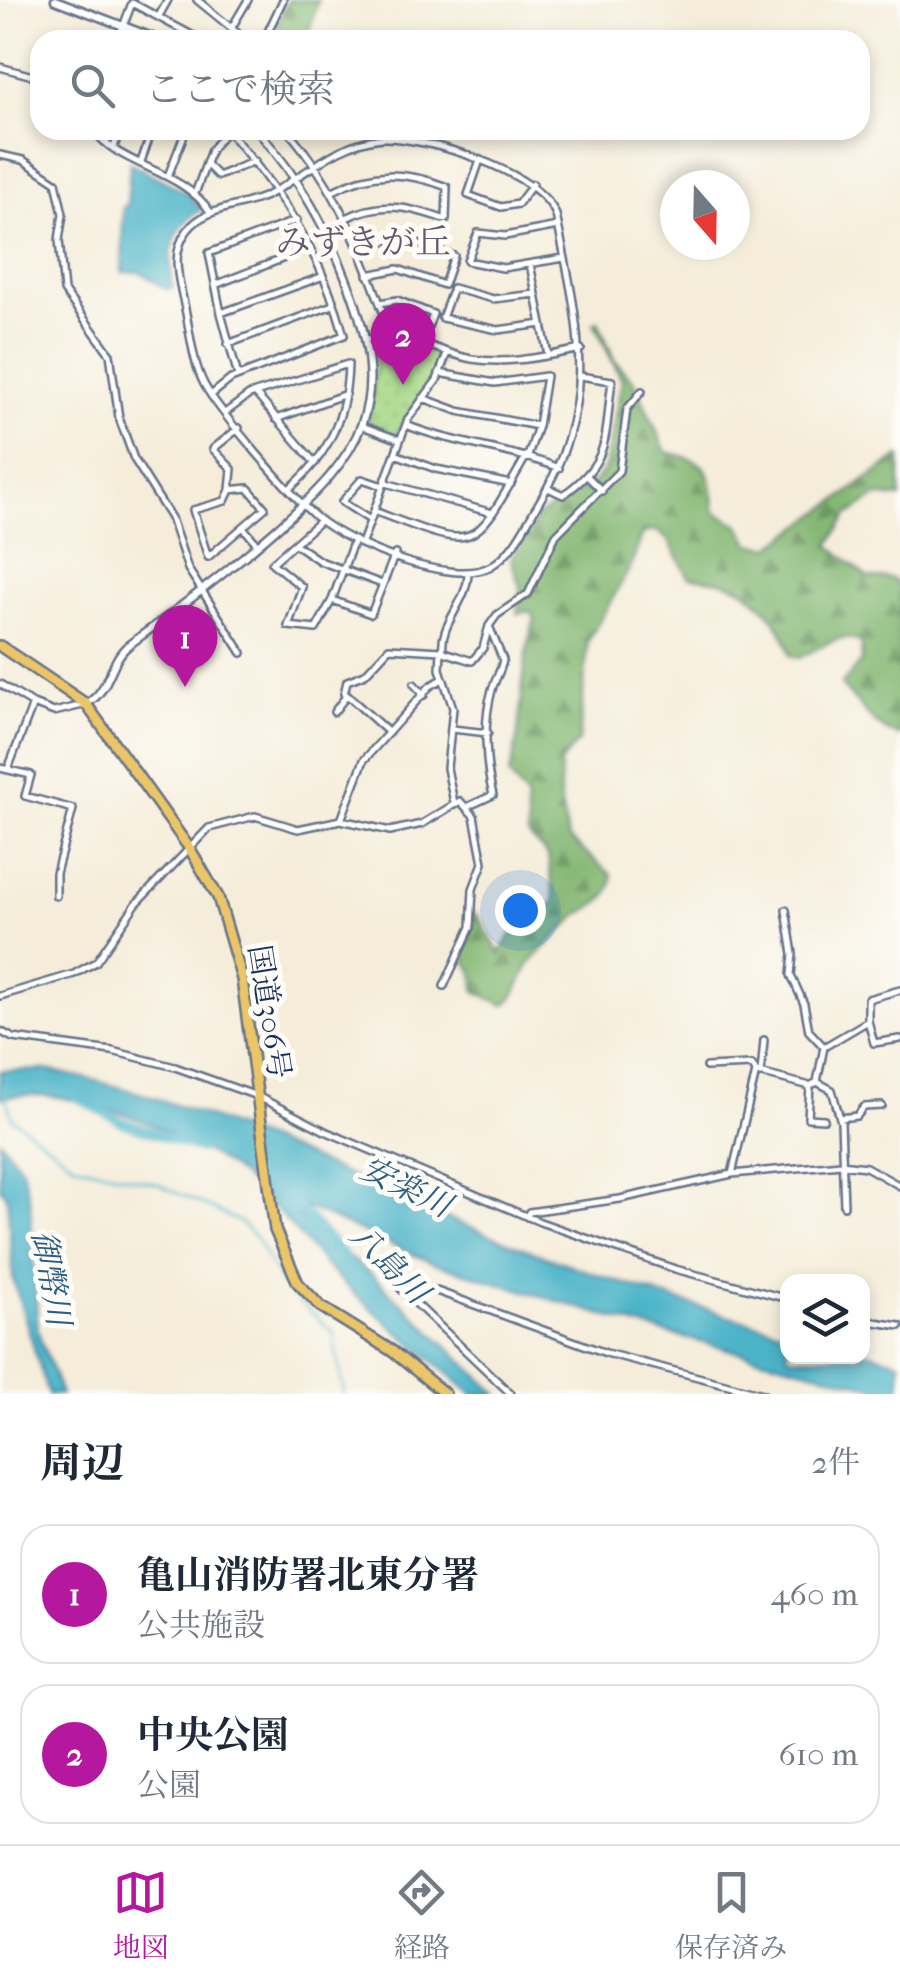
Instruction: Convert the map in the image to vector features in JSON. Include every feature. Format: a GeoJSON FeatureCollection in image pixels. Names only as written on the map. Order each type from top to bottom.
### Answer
{"type":"FeatureCollection","features":[{"type":"Feature","properties":{"kind":"highway","name":"国道306号"},"geometry":{"type":"LineString","coordinates":[[0,646],[86,704],[190,849],[218,897],[242,979],[275,1230],[298,1283],[320,1306],[392,1351],[445,1394]]}},
{"type":"Feature","properties":{"kind":"street"},"geometry":{"type":"LineString","coordinates":[[55,0],[139,30]]}},
{"type":"Feature","properties":{"kind":"street"},"geometry":{"type":"LineString","coordinates":[[160,14],[168,0]]}},
{"type":"Feature","properties":{"kind":"street"},"geometry":{"type":"LineString","coordinates":[[197,0],[235,30]]}},
{"type":"Feature","properties":{"kind":"street"},"geometry":{"type":"LineString","coordinates":[[232,27],[248,0]]}},
{"type":"Feature","properties":{"kind":"street"},"geometry":{"type":"LineString","coordinates":[[268,30],[282,0]]}},
{"type":"Feature","properties":{"kind":"street"},"geometry":{"type":"LineString","coordinates":[[122,30],[132,3],[185,30]]}},
{"type":"Feature","properties":{"kind":"street"},"geometry":{"type":"LineString","coordinates":[[0,66],[30,75]]}},
{"type":"Feature","properties":{"kind":"street"},"geometry":{"type":"LineString","coordinates":[[106,140],[196,191],[211,214]]}},
{"type":"Feature","properties":{"kind":"street"},"geometry":{"type":"LineString","coordinates":[[114,147],[116,140]]}},
{"type":"Feature","properties":{"kind":"street"},"geometry":{"type":"LineString","coordinates":[[141,162],[149,140]]}},
{"type":"Feature","properties":{"kind":"street"},"geometry":{"type":"LineString","coordinates":[[168,176],[182,140]]}},
{"type":"Feature","properties":{"kind":"street"},"geometry":{"type":"LineString","coordinates":[[196,191],[218,140]]}},
{"type":"Feature","properties":{"kind":"street"},"geometry":{"type":"LineString","coordinates":[[210,396],[238,376],[344,335],[297,220],[278,189],[236,140]]}},
{"type":"Feature","properties":{"kind":"street"},"geometry":{"type":"LineString","coordinates":[[0,684],[54,712],[86,704],[99,694],[125,648],[204,592],[338,470],[362,426],[370,382],[368,339],[332,241],[296,176],[265,140]]}},
{"type":"Feature","properties":{"kind":"street"},"geometry":{"type":"LineString","coordinates":[[294,140],[332,191],[346,218],[380,304],[387,334]]}},
{"type":"Feature","properties":{"kind":"street"},"geometry":{"type":"LineString","coordinates":[[374,140],[357,142],[278,189],[211,214],[189,228],[176,259],[198,370],[210,396],[320,520],[362,543],[442,572],[468,574],[490,566],[507,553],[560,468],[569,444],[581,348],[558,226],[548,199],[533,184],[418,140]]}},
{"type":"Feature","properties":{"kind":"street"},"geometry":{"type":"LineString","coordinates":[[0,155],[23,160],[56,182],[64,214],[59,236],[61,283],[110,354],[118,418],[132,452],[154,486],[187,567],[242,652]]}},
{"type":"Feature","properties":{"kind":"street"},"geometry":{"type":"LineString","coordinates":[[206,164],[218,176],[255,160]]}},
{"type":"Feature","properties":{"kind":"street"},"geometry":{"type":"LineString","coordinates":[[480,163],[466,194],[509,207],[524,200],[533,184]]}},
{"type":"Feature","properties":{"kind":"street"},"geometry":{"type":"LineString","coordinates":[[332,191],[382,174],[414,176],[447,187],[446,220],[408,206],[388,205],[346,218]]}},
{"type":"Feature","properties":{"kind":"street"},"geometry":{"type":"LineString","coordinates":[[238,376],[208,253],[297,220]]}},
{"type":"Feature","properties":{"kind":"street"},"geometry":{"type":"LineString","coordinates":[[558,226],[506,236],[478,232],[467,261],[491,268],[564,258]]}},
{"type":"Feature","properties":{"kind":"street"},"geometry":{"type":"LineString","coordinates":[[358,246],[381,239],[406,238],[454,256],[444,285],[404,270],[368,275]]}},
{"type":"Feature","properties":{"kind":"street"},"geometry":{"type":"LineString","coordinates":[[215,284],[311,247]]}},
{"type":"Feature","properties":{"kind":"street"},"geometry":{"type":"LineString","coordinates":[[530,264],[548,355]]}},
{"type":"Feature","properties":{"kind":"street"},"geometry":{"type":"LineString","coordinates":[[221,313],[322,276]]}},
{"type":"Feature","properties":{"kind":"street"},"geometry":{"type":"LineString","coordinates":[[536,294],[493,299],[453,288],[442,318],[498,330],[542,324]]}},
{"type":"Feature","properties":{"kind":"street"},"geometry":{"type":"LineString","coordinates":[[380,304],[396,300],[433,314],[422,343]]}},
{"type":"Feature","properties":{"kind":"street"},"geometry":{"type":"LineString","coordinates":[[228,344],[333,305]]}},
{"type":"Feature","properties":{"kind":"street"},"geometry":{"type":"LineString","coordinates":[[368,339],[387,334],[447,353],[501,362],[581,348]]}},
{"type":"Feature","properties":{"kind":"street"},"geometry":{"type":"LineString","coordinates":[[362,543],[406,425],[447,353]]}},
{"type":"Feature","properties":{"kind":"street"},"geometry":{"type":"LineString","coordinates":[[225,413],[255,393],[348,364],[338,425],[315,463],[290,488]]}},
{"type":"Feature","properties":{"kind":"street"},"geometry":{"type":"LineString","coordinates":[[374,511],[459,540],[478,532],[528,456],[538,426],[546,376],[494,383],[439,373]]}},
{"type":"Feature","properties":{"kind":"street"},"geometry":{"type":"LineString","coordinates":[[548,488],[563,494],[588,477],[600,454],[612,381],[580,376]]}},
{"type":"Feature","properties":{"kind":"street"},"geometry":{"type":"LineString","coordinates":[[334,712],[347,681],[365,674],[390,648],[442,651],[472,661],[483,648],[497,614],[526,596],[556,535],[602,491],[623,461],[627,409],[642,390]]}},
{"type":"Feature","properties":{"kind":"street"},"geometry":{"type":"LineString","coordinates":[[255,393],[315,463]]}},
{"type":"Feature","properties":{"kind":"street"},"geometry":{"type":"LineString","coordinates":[[276,419],[346,394]]}},
{"type":"Feature","properties":{"kind":"street"},"geometry":{"type":"LineString","coordinates":[[423,398],[458,411],[538,426]]}},
{"type":"Feature","properties":{"kind":"street"},"geometry":{"type":"LineString","coordinates":[[406,425],[444,440],[528,456],[560,468]]}},
{"type":"Feature","properties":{"kind":"street"},"geometry":{"type":"LineString","coordinates":[[362,426],[400,440]]}},
{"type":"Feature","properties":{"kind":"street"},"geometry":{"type":"LineString","coordinates":[[230,490],[248,488],[265,508],[208,557],[193,510],[224,500],[230,490],[232,469],[214,449],[239,428]]}},
{"type":"Feature","properties":{"kind":"street"},"geometry":{"type":"LineString","coordinates":[[395,454],[436,469],[510,484]]}},
{"type":"Feature","properties":{"kind":"street"},"geometry":{"type":"LineString","coordinates":[[588,477],[602,491]]}},
{"type":"Feature","properties":{"kind":"street"},"geometry":{"type":"LineString","coordinates":[[370,520],[342,502],[362,479],[492,513]]}},
{"type":"Feature","properties":{"kind":"street"},"geometry":{"type":"LineString","coordinates":[[320,520],[272,562],[302,587],[288,626],[305,632],[316,629],[332,600],[354,540]]}},
{"type":"Feature","properties":{"kind":"street"},"geometry":{"type":"LineString","coordinates":[[243,527],[258,545]]}},
{"type":"Feature","properties":{"kind":"street"},"geometry":{"type":"LineString","coordinates":[[294,542],[308,554],[382,584]]}},
{"type":"Feature","properties":{"kind":"street"},"geometry":{"type":"LineString","coordinates":[[332,600],[372,614],[394,554]]}},
{"type":"Feature","properties":{"kind":"street"},"geometry":{"type":"LineString","coordinates":[[454,803],[448,768],[453,708],[443,678],[442,634],[460,608],[468,574]]}},
{"type":"Feature","properties":{"kind":"street"},"geometry":{"type":"LineString","coordinates":[[0,996],[66,976],[96,962],[111,946],[130,910],[209,828],[255,816],[307,830],[341,820],[390,831],[422,824],[454,803],[468,806],[494,795],[488,772],[488,732],[491,692],[503,660],[489,626]]}},
{"type":"Feature","properties":{"kind":"street"},"geometry":{"type":"LineString","coordinates":[[341,820],[364,760],[443,678]]}},
{"type":"Feature","properties":{"kind":"street"},"geometry":{"type":"LineString","coordinates":[[414,684],[424,695]]}},
{"type":"Feature","properties":{"kind":"street"},"geometry":{"type":"LineString","coordinates":[[344,694],[388,732]]}},
{"type":"Feature","properties":{"kind":"street"},"geometry":{"type":"LineString","coordinates":[[33,704],[4,769],[31,775],[24,796],[74,809],[56,872],[56,896]]}},
{"type":"Feature","properties":{"kind":"street"},"geometry":{"type":"LineString","coordinates":[[452,728],[488,732]]}},
{"type":"Feature","properties":{"kind":"street"},"geometry":{"type":"LineString","coordinates":[[444,986],[472,925],[473,889],[483,863],[468,806]]}},
{"type":"Feature","properties":{"kind":"street"},"geometry":{"type":"LineString","coordinates":[[786,910],[793,954],[790,975],[804,1004],[809,1031],[824,1047]]}},
{"type":"Feature","properties":{"kind":"street"},"geometry":{"type":"LineString","coordinates":[[900,990],[868,1000],[868,1022],[874,1043],[900,1039]]}},
{"type":"Feature","properties":{"kind":"street"},"geometry":{"type":"LineString","coordinates":[[824,1119],[808,1118],[824,1047],[868,1022]]}},
{"type":"Feature","properties":{"kind":"street"},"geometry":{"type":"LineString","coordinates":[[0,1031],[13,1038],[142,1057],[257,1099],[527,1216],[676,1270],[780,1298]]}},
{"type":"Feature","properties":{"kind":"street"},"geometry":{"type":"LineString","coordinates":[[732,1174],[764,1040]]}},
{"type":"Feature","properties":{"kind":"street"},"geometry":{"type":"LineString","coordinates":[[706,1067],[752,1066],[759,1072],[814,1084],[835,1093],[844,1206]]}},
{"type":"Feature","properties":{"kind":"street"},"geometry":{"type":"LineString","coordinates":[[840,1118],[857,1116],[864,1107],[882,1106]]}},
{"type":"Feature","properties":{"kind":"street"},"geometry":{"type":"LineString","coordinates":[[527,1216],[529,1212],[620,1199],[732,1174],[841,1164],[866,1167],[900,1186]]}},
{"type":"Feature","properties":{"kind":"street"},"geometry":{"type":"LineString","coordinates":[[511,1394],[407,1296],[398,1286],[401,1278],[606,1353],[763,1394]]}},
{"type":"Feature","properties":{"kind":"street"},"geometry":{"type":"LineString","coordinates":[[870,1321],[900,1326]]}},
{"type":"Feature","properties":{"kind":"green space"},"geometry":{"type":"Polygon","coordinates":[[[288,0],[318,0],[309,30],[280,30],[277,23],[288,0]]]}},
{"type":"Feature","properties":{"kind":"green space"},"geometry":{"type":"Polygon","coordinates":[[[598,321],[614,360],[635,383],[666,452],[692,460],[706,470],[715,511],[739,525],[751,544],[771,547],[900,456],[900,498],[877,496],[848,515],[829,545],[868,578],[891,578],[900,586],[900,735],[877,724],[842,684],[862,661],[861,643],[838,639],[799,658],[790,655],[776,623],[750,595],[725,582],[689,577],[669,541],[656,530],[643,533],[630,568],[588,641],[579,741],[560,763],[560,799],[568,838],[612,875],[609,891],[538,954],[504,1005],[475,991],[474,973],[462,955],[476,913],[500,954],[517,930],[555,902],[548,856],[528,835],[526,797],[509,775],[535,619],[530,611],[517,614],[521,589],[511,559],[538,516],[593,483],[605,468],[622,380],[594,323],[598,321]]]}},
{"type":"Feature","properties":{"kind":"green space"},"geometry":{"type":"Polygon","coordinates":[[[379,338],[403,340],[442,356],[434,378],[395,435],[368,422],[379,338]]]}},
{"type":"Feature","properties":{"kind":"water"},"geometry":{"type":"Polygon","coordinates":[[[130,163],[189,194],[201,210],[177,234],[171,253],[173,287],[166,289],[140,272],[122,272],[123,207],[127,206],[130,163]]]}},
{"type":"Feature","properties":{"kind":"water"},"geometry":{"type":"Polygon","coordinates":[[[46,1070],[150,1097],[201,1114],[533,1252],[659,1295],[780,1330],[780,1363],[639,1326],[433,1263],[305,1207],[299,1217],[374,1277],[498,1394],[472,1394],[345,1285],[276,1209],[229,1167],[168,1132],[97,1106],[29,1095],[0,1098],[0,1071],[46,1070]]]}},
{"type":"Feature","properties":{"kind":"water"},"geometry":{"type":"Polygon","coordinates":[[[0,1140],[22,1168],[30,1201],[38,1332],[61,1394],[48,1394],[13,1279],[7,1198],[0,1187],[0,1140]]]}},
{"type":"Feature","properties":{"kind":"water"},"geometry":{"type":"Polygon","coordinates":[[[870,1353],[900,1361],[900,1394],[785,1364],[870,1364],[870,1353]]]}},
{"type":"Feature","properties":{"kind":"waterway","name":"安楽川"},"geometry":{"type":"LineString","coordinates":[[74,1095],[122,1122],[200,1149]]}},
{"type":"Feature","properties":{"kind":"waterway"},"geometry":{"type":"LineString","coordinates":[[6,1098],[12,1118],[74,1164],[158,1184],[240,1222],[256,1238],[283,1286]]}},
{"type":"Feature","properties":{"kind":"waterway","name":"八島川"},"geometry":{"type":"LineString","coordinates":[[294,1203],[344,1256]]}},
{"type":"Feature","properties":{"kind":"waterway"},"geometry":{"type":"LineString","coordinates":[[291,1295],[333,1332],[344,1394]]}},
{"type":"Feature","properties":{"kind":"place","name":"中央公園"},"geometry":{"type":"Point","coordinates":[403,385]}},
{"type":"Feature","properties":{"kind":"place","name":"亀山消防署北東分署"},"geometry":{"type":"Point","coordinates":[185,687]}},
{"type":"Feature","properties":{"kind":"district","name":"みずきが丘"},"geometry":{"type":"Point","coordinates":[363,242]}},
{"type":"Feature","properties":{"kind":"water label","name":"御幣川"},"geometry":{"type":"Point","coordinates":[51,1278]}}]}
